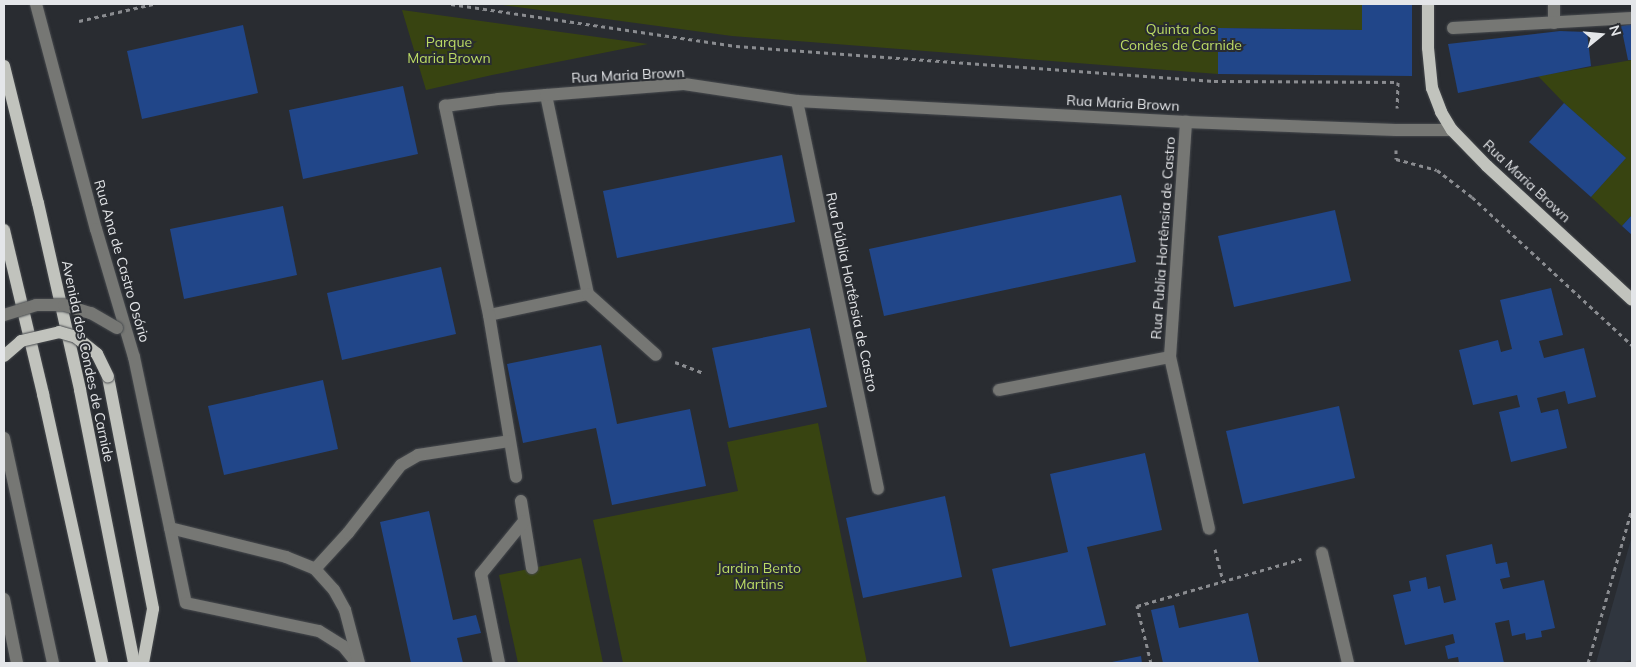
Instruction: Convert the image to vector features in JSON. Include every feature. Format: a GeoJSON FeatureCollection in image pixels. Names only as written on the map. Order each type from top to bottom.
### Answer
{"type":"FeatureCollection","features":[{"type":"Feature","properties":{"kind":"main road"},"geometry":{"type":"LineString","coordinates":[[1428,4],[1428,48],[1432,88],[1440,112],[1452,130]]}},
{"type":"Feature","properties":{"kind":"main road","name":"Avenida dos Condes de Carnide"},"geometry":{"type":"LineString","coordinates":[[4,66],[38,203],[80,390],[134,663]]}},
{"type":"Feature","properties":{"kind":"main road","name":"Rua Maria Brown"},"geometry":{"type":"LineString","coordinates":[[1452,130],[1487,166],[1632,300]]}},
{"type":"Feature","properties":{"kind":"main road"},"geometry":{"type":"LineString","coordinates":[[4,230],[43,394],[102,663]]}},
{"type":"Feature","properties":{"kind":"main road"},"geometry":{"type":"LineString","coordinates":[[4,356],[21,341],[59,332],[76,337],[96,354],[108,377],[153,609],[143,663]]}},
{"type":"Feature","properties":{"kind":"street","name":"Rua Ana de Castro Osório"},"geometry":{"type":"LineString","coordinates":[[36,4],[96,229],[134,357],[186,603],[319,631],[343,646],[358,663]]}},
{"type":"Feature","properties":{"kind":"street"},"geometry":{"type":"LineString","coordinates":[[1554,4],[1554,22]]}},
{"type":"Feature","properties":{"kind":"street"},"geometry":{"type":"LineString","coordinates":[[1453,28],[1632,18]]}},
{"type":"Feature","properties":{"kind":"street","name":"Rua Maria Brown"},"geometry":{"type":"LineString","coordinates":[[489,315],[445,106],[546,95],[684,84],[797,101],[1186,122],[1396,130],[1452,130]]}},
{"type":"Feature","properties":{"kind":"street"},"geometry":{"type":"LineString","coordinates":[[546,95],[588,294],[656,355]]}},
{"type":"Feature","properties":{"kind":"street","name":"Rua Públia Hortênsia de Castro"},"geometry":{"type":"LineString","coordinates":[[797,101],[878,489]]}},
{"type":"Feature","properties":{"kind":"street","name":"Rua Publia Hortênsia de Castro"},"geometry":{"type":"LineString","coordinates":[[1186,122],[1170,357],[1210,529]]}},
{"type":"Feature","properties":{"kind":"street"},"geometry":{"type":"LineString","coordinates":[[516,477],[489,315],[588,294]]}},
{"type":"Feature","properties":{"kind":"street"},"geometry":{"type":"LineString","coordinates":[[4,316],[36,305],[64,305],[90,313],[117,328],[134,357]]}},
{"type":"Feature","properties":{"kind":"street","name":"Rua Publia Hortênsia de Castro"},"geometry":{"type":"LineString","coordinates":[[999,390],[1170,357]]}},
{"type":"Feature","properties":{"kind":"street"},"geometry":{"type":"LineString","coordinates":[[4,438],[53,663]]}},
{"type":"Feature","properties":{"kind":"street"},"geometry":{"type":"LineString","coordinates":[[315,569],[348,533],[401,465],[418,455],[509,441]]}},
{"type":"Feature","properties":{"kind":"street"},"geometry":{"type":"LineString","coordinates":[[521,501],[532,568]]}},
{"type":"Feature","properties":{"kind":"street"},"geometry":{"type":"LineString","coordinates":[[499,663],[481,574],[524,521]]}},
{"type":"Feature","properties":{"kind":"street","name":"Rua Ana de Castro Osório"},"geometry":{"type":"LineString","coordinates":[[170,528],[286,556],[315,569],[334,590],[345,610],[358,663]]}},
{"type":"Feature","properties":{"kind":"street"},"geometry":{"type":"LineString","coordinates":[[1322,553],[1348,663]]}},
{"type":"Feature","properties":{"kind":"street"},"geometry":{"type":"LineString","coordinates":[[4,599],[17,663]]}},
{"type":"Feature","properties":{"kind":"path"},"geometry":{"type":"LineString","coordinates":[[79,21],[153,4]]}},
{"type":"Feature","properties":{"kind":"path"},"geometry":{"type":"LineString","coordinates":[[656,355],[702,373]]}},
{"type":"Feature","properties":{"kind":"path"},"geometry":{"type":"LineString","coordinates":[[1588,663],[1632,509]]}},
{"type":"Feature","properties":{"kind":"path"},"geometry":{"type":"LineString","coordinates":[[1210,529],[1223,581]]}},
{"type":"Feature","properties":{"kind":"path"},"geometry":{"type":"LineString","coordinates":[[1151,663],[1138,606],[1322,553]]}},
{"type":"Feature","properties":{"kind":"shaded area"},"geometry":{"type":"Polygon","coordinates":[[[1632,536],[1632,660],[1619,663],[1596,663],[1632,536]]]}},
{"type":"Feature","properties":{"kind":"green space","name":"Quinta dos Condes de Carnide"},"geometry":{"type":"Polygon","coordinates":[[[495,4],[1362,4],[1362,30],[1218,28],[1218,74],[732,36],[495,4]]]}},
{"type":"Feature","properties":{"kind":"green space","name":"Parque Maria Brown"},"geometry":{"type":"Polygon","coordinates":[[[402,10],[648,44],[426,90],[402,10]]]}},
{"type":"Feature","properties":{"kind":"green space"},"geometry":{"type":"Polygon","coordinates":[[[1632,60],[1632,215],[1622,226],[1591,197],[1625,158],[1564,103],[1538,76],[1632,60]]]}},
{"type":"Feature","properties":{"kind":"green space","name":"Jardim Bento Martins"},"geometry":{"type":"Polygon","coordinates":[[[818,423],[867,663],[623,663],[593,520],[738,491],[727,442],[818,423]]]}},
{"type":"Feature","properties":{"kind":"green space"},"geometry":{"type":"Polygon","coordinates":[[[581,558],[603,663],[518,663],[499,575],[581,558]]]}},
{"type":"Feature","properties":{"kind":"building"},"geometry":{"type":"Polygon","coordinates":[[[1362,4],[1412,4],[1412,76],[1218,74],[1218,28],[1362,30],[1362,4]]]}},
{"type":"Feature","properties":{"kind":"building"},"geometry":{"type":"Polygon","coordinates":[[[1632,24],[1632,60],[1628,60],[1621,26],[1632,24]]]}},
{"type":"Feature","properties":{"kind":"building"},"geometry":{"type":"Polygon","coordinates":[[[243,25],[258,93],[142,119],[127,51],[243,25]]]}},
{"type":"Feature","properties":{"kind":"building"},"geometry":{"type":"Polygon","coordinates":[[[1560,31],[1587,32],[1591,66],[1458,93],[1448,44],[1560,31]]]}},
{"type":"Feature","properties":{"kind":"building"},"geometry":{"type":"Polygon","coordinates":[[[403,86],[418,154],[303,179],[289,110],[403,86]]]}},
{"type":"Feature","properties":{"kind":"building"},"geometry":{"type":"Polygon","coordinates":[[[1564,103],[1626,158],[1591,197],[1529,142],[1564,103]]]}},
{"type":"Feature","properties":{"kind":"building"},"geometry":{"type":"Polygon","coordinates":[[[782,155],[795,222],[617,258],[603,191],[782,155]]]}},
{"type":"Feature","properties":{"kind":"building"},"geometry":{"type":"Polygon","coordinates":[[[1121,195],[1136,262],[884,316],[869,249],[1121,195]]]}},
{"type":"Feature","properties":{"kind":"building"},"geometry":{"type":"Polygon","coordinates":[[[283,206],[297,275],[184,299],[170,229],[283,206]]]}},
{"type":"Feature","properties":{"kind":"building"},"geometry":{"type":"Polygon","coordinates":[[[1335,210],[1351,281],[1234,307],[1218,236],[1335,210]]]}},
{"type":"Feature","properties":{"kind":"building"},"geometry":{"type":"Polygon","coordinates":[[[1632,215],[1632,235],[1622,226],[1632,215]]]}},
{"type":"Feature","properties":{"kind":"building"},"geometry":{"type":"Polygon","coordinates":[[[441,267],[456,334],[342,360],[327,293],[441,267]]]}},
{"type":"Feature","properties":{"kind":"building"},"geometry":{"type":"Polygon","coordinates":[[[1551,288],[1563,335],[1539,341],[1544,358],[1584,348],[1596,397],[1568,404],[1565,391],[1537,398],[1541,413],[1558,409],[1567,448],[1511,462],[1499,412],[1520,407],[1517,395],[1473,405],[1459,350],[1498,340],[1501,352],[1512,349],[1500,300],[1551,288]]]}},
{"type":"Feature","properties":{"kind":"building"},"geometry":{"type":"Polygon","coordinates":[[[810,328],[827,407],[729,428],[712,348],[810,328]]]}},
{"type":"Feature","properties":{"kind":"building"},"geometry":{"type":"Polygon","coordinates":[[[601,345],[617,424],[690,409],[706,486],[612,505],[596,428],[523,443],[507,364],[601,345]]]}},
{"type":"Feature","properties":{"kind":"building"},"geometry":{"type":"Polygon","coordinates":[[[323,380],[338,449],[224,475],[208,406],[323,380]]]}},
{"type":"Feature","properties":{"kind":"building"},"geometry":{"type":"Polygon","coordinates":[[[1339,406],[1355,478],[1243,504],[1226,431],[1339,406]]]}},
{"type":"Feature","properties":{"kind":"building"},"geometry":{"type":"Polygon","coordinates":[[[1145,453],[1162,530],[1087,547],[1106,625],[1010,647],[992,569],[1068,552],[1050,474],[1145,453]]]}},
{"type":"Feature","properties":{"kind":"building"},"geometry":{"type":"Polygon","coordinates":[[[945,496],[962,577],[863,598],[846,518],[945,496]]]}},
{"type":"Feature","properties":{"kind":"building"},"geometry":{"type":"Polygon","coordinates":[[[429,511],[453,620],[476,615],[481,633],[457,638],[463,663],[411,663],[380,522],[429,511]]]}},
{"type":"Feature","properties":{"kind":"building"},"geometry":{"type":"Polygon","coordinates":[[[1492,544],[1496,564],[1507,562],[1510,577],[1500,579],[1503,589],[1544,580],[1555,628],[1541,631],[1542,637],[1526,640],[1525,633],[1512,636],[1509,620],[1495,623],[1504,663],[1459,663],[1458,657],[1448,659],[1445,646],[1455,643],[1453,634],[1405,645],[1393,595],[1411,591],[1409,581],[1426,577],[1428,589],[1440,586],[1444,603],[1456,600],[1446,555],[1492,544]]]}},
{"type":"Feature","properties":{"kind":"building"},"geometry":{"type":"Polygon","coordinates":[[[1174,605],[1179,628],[1248,613],[1259,663],[1163,663],[1151,610],[1174,605]]]}},
{"type":"Feature","properties":{"kind":"building"},"geometry":{"type":"Polygon","coordinates":[[[1141,656],[1142,663],[1112,663],[1112,662],[1141,656]]]}}]}
